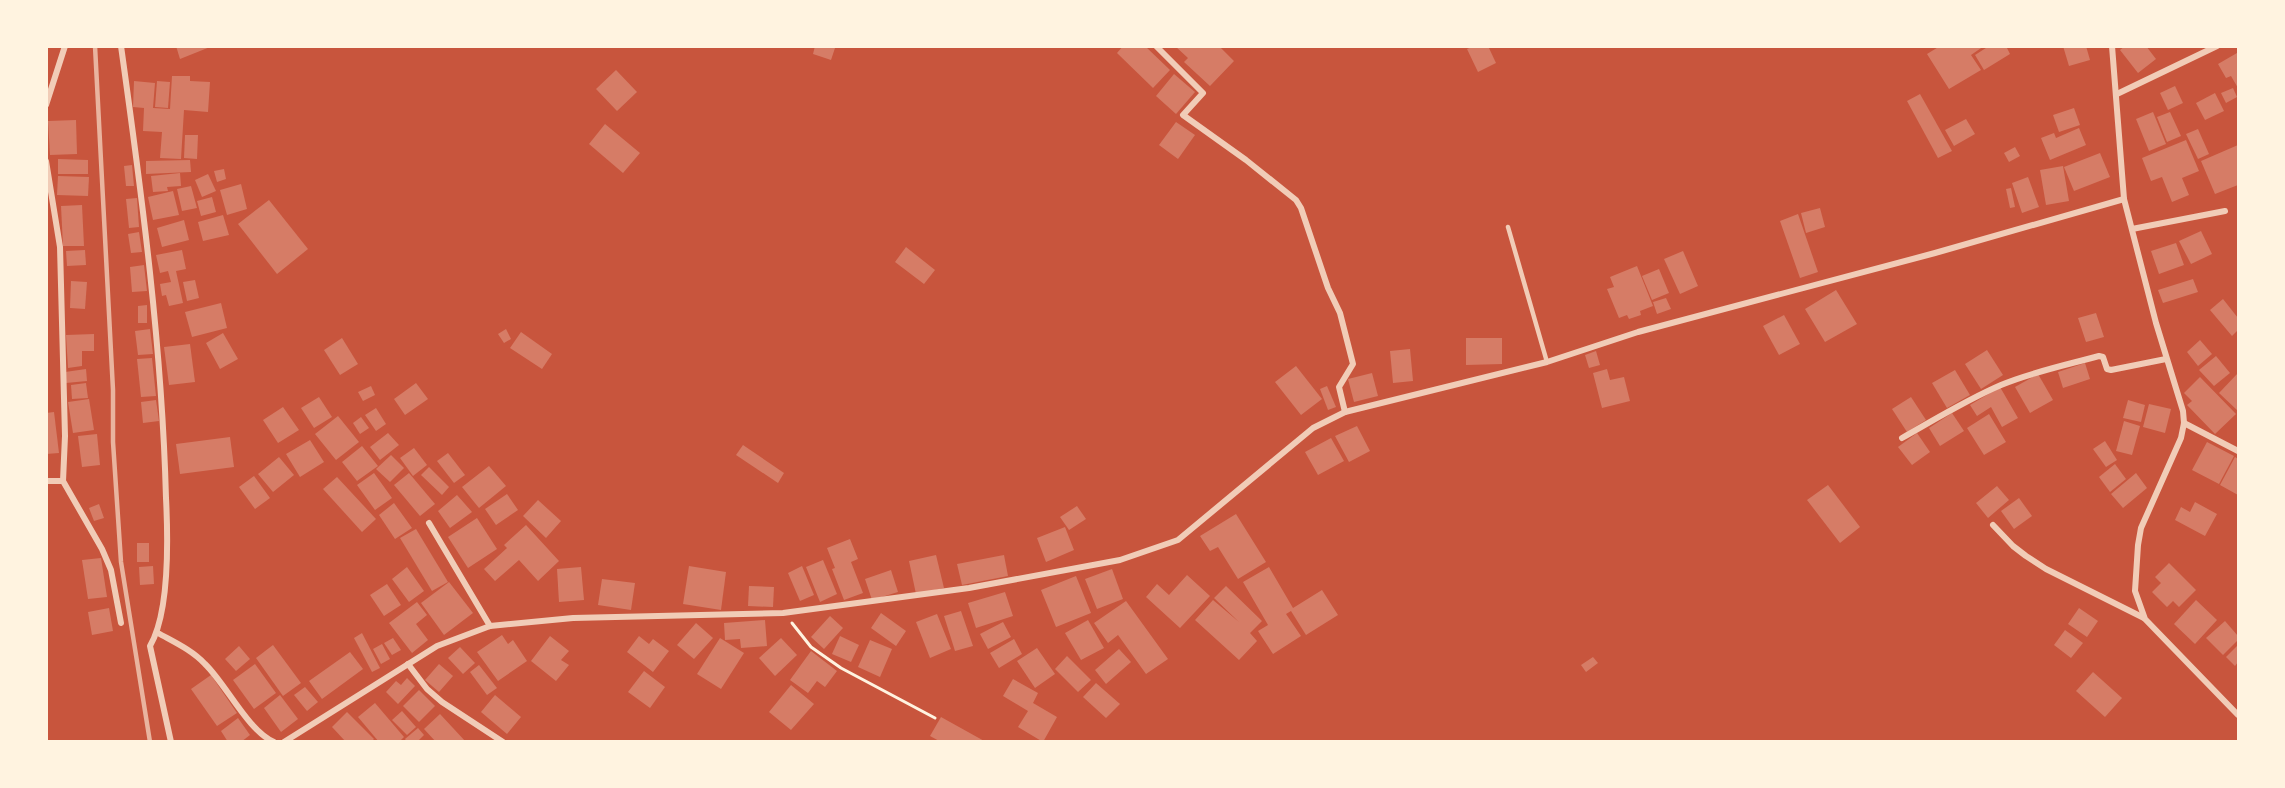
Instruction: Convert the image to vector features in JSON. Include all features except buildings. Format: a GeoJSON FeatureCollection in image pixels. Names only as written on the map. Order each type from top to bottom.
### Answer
{"type":"FeatureCollection","features":[{"type":"Feature","properties":{"kind":"street"},"geometry":{"type":"LineString","coordinates":[[46,105],[65,46]]}},
{"type":"Feature","properties":{"kind":"street"},"geometry":{"type":"LineString","coordinates":[[121,46],[142,194],[165,443],[168,553],[158,633],[150,646],[171,741]]}},
{"type":"Feature","properties":{"kind":"street"},"geometry":{"type":"LineString","coordinates":[[1156,46],[1203,93],[1183,115],[1246,160],[1296,200],[1301,208],[1328,288],[1340,313],[1353,364],[1339,387],[1345,412]]}},
{"type":"Feature","properties":{"kind":"street"},"geometry":{"type":"LineString","coordinates":[[2112,46],[2124,199],[2166,359],[2183,411],[2184,423],[2181,438],[2141,528],[2135,591],[2145,619]]}},
{"type":"Feature","properties":{"kind":"street"},"geometry":{"type":"LineString","coordinates":[[2117,93],[2217,46]]}},
{"type":"Feature","properties":{"kind":"street"},"geometry":{"type":"LineString","coordinates":[[46,161],[60,247],[65,436],[63,481],[92,530],[111,570],[122,623]]}},
{"type":"Feature","properties":{"kind":"street"},"geometry":{"type":"LineString","coordinates":[[284,741],[437,646],[490,626],[573,618],[783,613],[969,588],[1130,556],[1178,540],[1312,428],[1345,412],[1547,362],[1649,329],[1935,253],[2124,199]]}},
{"type":"Feature","properties":{"kind":"street"},"geometry":{"type":"LineString","coordinates":[[2132,229],[2225,211]]}},
{"type":"Feature","properties":{"kind":"street"},"geometry":{"type":"LineString","coordinates":[[1902,438],[1969,400],[2032,374],[2099,356],[2103,357],[2107,369],[2111,370],[2166,359]]}},
{"type":"Feature","properties":{"kind":"street"},"geometry":{"type":"LineString","coordinates":[[2184,423],[2238,451]]}},
{"type":"Feature","properties":{"kind":"street"},"geometry":{"type":"LineString","coordinates":[[46,481],[63,481]]}},
{"type":"Feature","properties":{"kind":"street"},"geometry":{"type":"LineString","coordinates":[[429,523],[490,626]]}},
{"type":"Feature","properties":{"kind":"street"},"geometry":{"type":"LineString","coordinates":[[1993,525],[2026,556],[2145,619],[2238,715]]}},
{"type":"Feature","properties":{"kind":"street"},"geometry":{"type":"LineString","coordinates":[[158,633],[188,650],[206,664],[260,733],[274,741]]}},
{"type":"Feature","properties":{"kind":"street"},"geometry":{"type":"LineString","coordinates":[[408,664],[427,688],[442,702],[503,741]]}},
{"type":"Feature","properties":{"kind":"lane"},"geometry":{"type":"LineString","coordinates":[[1508,227],[1547,362]]}},
{"type":"Feature","properties":{"kind":"path"},"geometry":{"type":"LineString","coordinates":[[783,613],[811,647],[841,668],[935,718]]}},
{"type":"Feature","properties":{"kind":"railway"},"geometry":{"type":"LineString","coordinates":[[95,46],[113,390],[113,442],[121,562],[150,742]]}}]}
